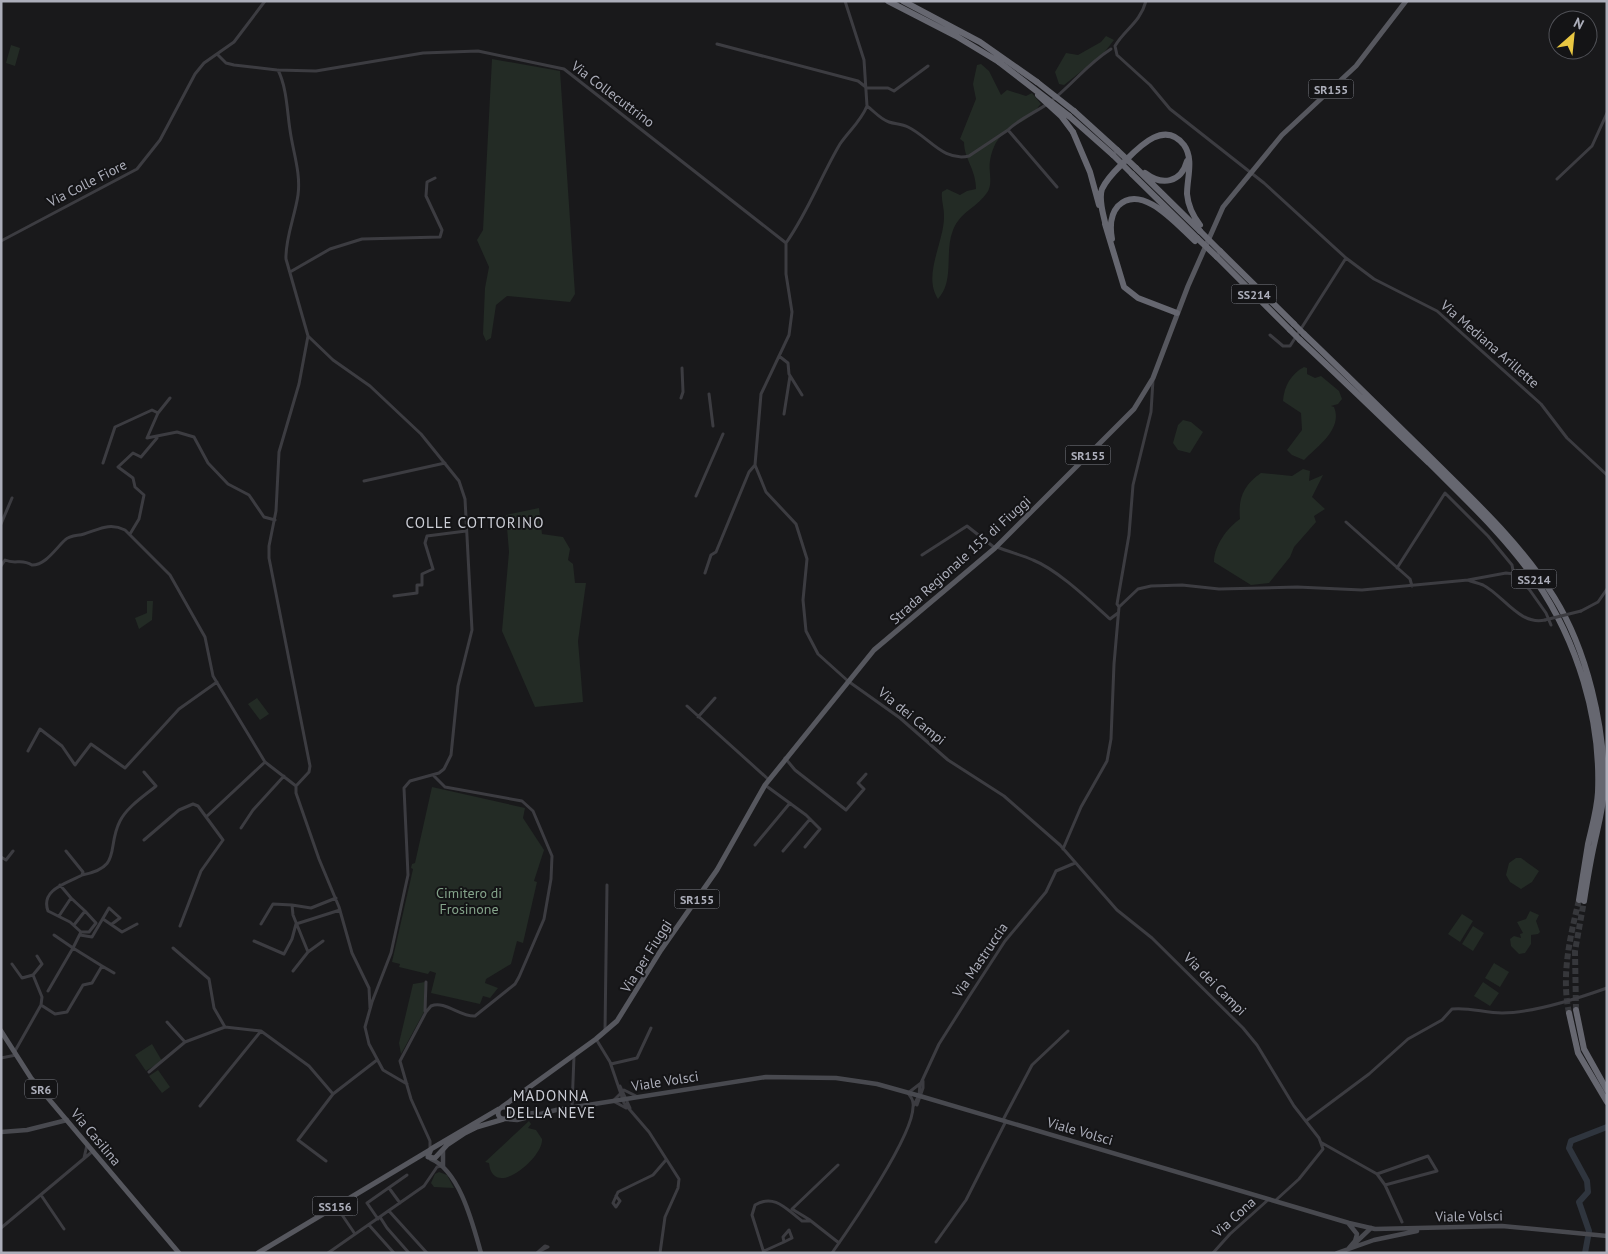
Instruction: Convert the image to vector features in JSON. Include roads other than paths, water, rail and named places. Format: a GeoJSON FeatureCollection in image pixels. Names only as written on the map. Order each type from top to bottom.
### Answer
{"type":"FeatureCollection","features":[{"type":"Feature","properties":{"kind":"highway","name":"SS214"},"geometry":{"type":"LineString","coordinates":[[888,1],[932,19],[1002,56],[1072,114],[1211,246],[1470,504],[1516,555],[1550,603],[1565,632],[1574,654],[1587,698],[1596,749],[1598,790],[1596,815],[1589,842],[1582,900]]}},
{"type":"Feature","properties":{"kind":"highway","name":"SS214"},"geometry":{"type":"LineString","coordinates":[[903,1],[1035,84]]}},
{"type":"Feature","properties":{"kind":"highway"},"geometry":{"type":"LineString","coordinates":[[1035,84],[1033,91],[1060,116],[1072,132],[1090,172],[1124,287],[1132,295],[1177,313]]}},
{"type":"Feature","properties":{"kind":"highway"},"geometry":{"type":"LineString","coordinates":[[1106,227],[1102,189],[1112,175],[1143,143],[1157,136],[1169,136],[1180,141],[1188,158],[1188,196],[1198,234]]}},
{"type":"Feature","properties":{"kind":"highway"},"geometry":{"type":"LineString","coordinates":[[1134,171],[1156,180],[1167,182],[1182,173],[1188,158]]}},
{"type":"Feature","properties":{"kind":"highway"},"geometry":{"type":"LineString","coordinates":[[1116,265],[1111,225],[1112,218],[1118,206],[1129,200],[1140,199],[1151,203],[1198,234],[1211,246]]}},
{"type":"Feature","properties":{"kind":"highway"},"geometry":{"type":"LineString","coordinates":[[1607,1090],[1584,1049],[1572,1012],[1578,1053],[1607,1102]]}},
{"type":"Feature","properties":{"kind":"main road","name":"SR155"},"geometry":{"type":"LineString","coordinates":[[1250,173],[1300,116],[1356,66],[1406,1]]}},
{"type":"Feature","properties":{"kind":"main road","name":"Strada Regionale 155 di Fiuggi"},"geometry":{"type":"LineString","coordinates":[[848,681],[874,650],[995,548],[1134,409],[1152,378],[1177,313],[1219,215],[1250,173]]}},
{"type":"Feature","properties":{"kind":"main road","name":"Via per Fiuggi"},"geometry":{"type":"LineString","coordinates":[[500,1108],[596,1039],[625,1010],[661,950],[717,870],[767,782],[848,681]]}},
{"type":"Feature","properties":{"kind":"main road","name":"Via Casilina"},"geometry":{"type":"LineString","coordinates":[[1,1031],[31,1078],[94,1150],[179,1253]]}},
{"type":"Feature","properties":{"kind":"main road","name":"Viale Volsci"},"geometry":{"type":"LineString","coordinates":[[510,1111],[518,1115],[545,1112],[766,1077],[836,1078],[908,1092],[1270,1198],[1345,1222],[1371,1228],[1502,1226],[1607,1236]]}},
{"type":"Feature","properties":{"kind":"main road","name":"Via per Fiuggi"},"geometry":{"type":"LineString","coordinates":[[505,1119],[521,1094]]}},
{"type":"Feature","properties":{"kind":"main road"},"geometry":{"type":"LineString","coordinates":[[500,1108],[510,1111]]}},
{"type":"Feature","properties":{"kind":"main road"},"geometry":{"type":"LineString","coordinates":[[500,1108],[499,1117],[505,1119]]}},
{"type":"Feature","properties":{"kind":"main road"},"geometry":{"type":"LineString","coordinates":[[481,1253],[470,1216],[456,1185],[440,1166],[427,1155],[430,1150],[444,1145],[500,1108]]}},
{"type":"Feature","properties":{"kind":"main road","name":"Viale Volsci"},"geometry":{"type":"LineString","coordinates":[[444,1145],[477,1127],[505,1119],[517,1120],[545,1112]]}},
{"type":"Feature","properties":{"kind":"main road"},"geometry":{"type":"LineString","coordinates":[[1,1132],[27,1130],[67,1120]]}},
{"type":"Feature","properties":{"kind":"main road"},"geometry":{"type":"LineString","coordinates":[[433,1160],[444,1145]]}},
{"type":"Feature","properties":{"kind":"main road"},"geometry":{"type":"LineString","coordinates":[[440,1166],[444,1145]]}},
{"type":"Feature","properties":{"kind":"main road","name":"SS156"},"geometry":{"type":"LineString","coordinates":[[258,1253],[430,1150]]}},
{"type":"Feature","properties":{"kind":"main road","name":"SS156"},"geometry":{"type":"LineString","coordinates":[[412,1161],[424,1158],[433,1160]]}},
{"type":"Feature","properties":{"kind":"main road"},"geometry":{"type":"LineString","coordinates":[[1345,1222],[1357,1234],[1355,1241],[1348,1249]]}},
{"type":"Feature","properties":{"kind":"main road"},"geometry":{"type":"LineString","coordinates":[[1348,1249],[1359,1241],[1371,1228]]}},
{"type":"Feature","properties":{"kind":"main road"},"geometry":{"type":"LineString","coordinates":[[1359,1245],[1368,1238],[1371,1228]]}},
{"type":"Feature","properties":{"kind":"main road"},"geometry":{"type":"LineString","coordinates":[[1337,1253],[1393,1235],[1430,1228]]}},
{"type":"Feature","properties":{"kind":"street","name":"Via Colle Fiore"},"geometry":{"type":"LineString","coordinates":[[1,241],[138,169],[160,140],[195,74],[204,63],[218,56],[234,42],[265,1]]}},
{"type":"Feature","properties":{"kind":"street"},"geometry":{"type":"LineString","coordinates":[[786,243],[796,229],[840,145],[862,116],[867,106],[867,88],[861,46],[845,1]]}},
{"type":"Feature","properties":{"kind":"street","name":"Via Mediana Arillette"},"geometry":{"type":"LineString","coordinates":[[1146,1],[1133,27],[1124,33],[1115,46],[1118,55],[1150,85],[1170,109],[1250,173],[1346,258],[1374,279],[1437,311],[1541,404],[1567,438],[1607,475]]}},
{"type":"Feature","properties":{"kind":"street"},"geometry":{"type":"LineString","coordinates":[[717,44],[858,81],[867,88],[888,88],[894,91],[928,66]]}},
{"type":"Feature","properties":{"kind":"street"},"geometry":{"type":"LineString","coordinates":[[867,106],[884,120],[908,127],[936,148],[963,158],[970,156],[1051,102],[1090,63],[1111,49]]}},
{"type":"Feature","properties":{"kind":"street","name":"Via Collecuttrino"},"geometry":{"type":"LineString","coordinates":[[218,56],[226,63],[234,65],[278,70],[337,69],[407,56],[452,51],[478,51],[564,70],[786,243]]}},
{"type":"Feature","properties":{"kind":"street"},"geometry":{"type":"LineString","coordinates":[[278,70],[282,77],[299,176],[295,215],[286,251],[308,336],[299,384],[279,452],[275,520],[269,546],[270,570],[277,594],[283,635],[288,651],[289,670],[304,727],[310,766],[309,772],[296,786]]}},
{"type":"Feature","properties":{"kind":"street"},"geometry":{"type":"LineString","coordinates":[[1557,179],[1592,146],[1607,113]]}},
{"type":"Feature","properties":{"kind":"street"},"geometry":{"type":"LineString","coordinates":[[1008,130],[1057,188]]}},
{"type":"Feature","properties":{"kind":"street"},"geometry":{"type":"LineString","coordinates":[[290,272],[330,249],[362,239],[440,236],[442,230],[425,190],[427,182],[435,178]]}},
{"type":"Feature","properties":{"kind":"street","name":"Via dei Campi"},"geometry":{"type":"LineString","coordinates":[[786,243],[786,274],[792,312],[789,335],[761,394],[755,465],[766,492],[796,524],[807,559],[803,600],[806,631],[818,654],[848,681],[900,718],[948,760],[1004,796],[1038,823],[1118,910],[1152,938],[1243,1028],[1267,1059],[1294,1106],[1322,1143]]}},
{"type":"Feature","properties":{"kind":"street"},"geometry":{"type":"LineString","coordinates":[[1270,335],[1283,346],[1290,346],[1346,258]]}},
{"type":"Feature","properties":{"kind":"street"},"geometry":{"type":"LineString","coordinates":[[308,336],[340,366],[373,389],[421,434],[459,480],[463,492],[472,632],[458,686],[450,755],[439,780]]}},
{"type":"Feature","properties":{"kind":"street"},"geometry":{"type":"LineString","coordinates":[[779,356],[788,363],[790,376],[784,414]]}},
{"type":"Feature","properties":{"kind":"street"},"geometry":{"type":"LineString","coordinates":[[681,398],[683,392],[682,368]]}},
{"type":"Feature","properties":{"kind":"street"},"geometry":{"type":"LineString","coordinates":[[790,376],[802,395]]}},
{"type":"Feature","properties":{"kind":"street"},"geometry":{"type":"LineString","coordinates":[[1063,849],[1081,807],[1107,761],[1111,739],[1119,607],[1117,604],[1129,536],[1132,493],[1151,412],[1152,378]]}},
{"type":"Feature","properties":{"kind":"street"},"geometry":{"type":"LineString","coordinates":[[709,394],[713,426]]}},
{"type":"Feature","properties":{"kind":"street"},"geometry":{"type":"LineString","coordinates":[[170,398],[158,413],[148,438],[177,432],[194,437],[208,463],[223,480],[249,495],[264,517],[275,520]]}},
{"type":"Feature","properties":{"kind":"street"},"geometry":{"type":"LineString","coordinates":[[103,463],[115,427],[152,410],[158,413]]}},
{"type":"Feature","properties":{"kind":"street"},"geometry":{"type":"LineString","coordinates":[[696,496],[723,434]]}},
{"type":"Feature","properties":{"kind":"street"},"geometry":{"type":"LineString","coordinates":[[130,534],[139,519],[144,495],[135,487],[133,478],[118,467],[133,453],[141,457],[157,437]]}},
{"type":"Feature","properties":{"kind":"street"},"geometry":{"type":"LineString","coordinates":[[364,481],[445,463]]}},
{"type":"Feature","properties":{"kind":"street"},"geometry":{"type":"LineString","coordinates":[[704,573],[711,555],[716,552],[749,472],[755,465]]}},
{"type":"Feature","properties":{"kind":"street"},"geometry":{"type":"LineString","coordinates":[[1397,568],[1445,493],[1488,536],[1512,565],[1514,574],[1529,589],[1546,612],[1551,625]]}},
{"type":"Feature","properties":{"kind":"street"},"geometry":{"type":"LineString","coordinates":[[1,524],[12,498]]}},
{"type":"Feature","properties":{"kind":"street"},"geometry":{"type":"LineString","coordinates":[[1346,522],[1412,582],[1412,586]]}},
{"type":"Feature","properties":{"kind":"street"},"geometry":{"type":"LineString","coordinates":[[1,566],[5,560],[10,562],[25,560],[32,565],[38,564],[53,553],[66,538],[102,526],[121,528],[130,534],[146,553],[167,572],[195,617],[208,644],[210,669],[216,682],[265,762],[296,786],[319,859],[336,898],[352,953],[369,988],[370,1008]]}},
{"type":"Feature","properties":{"kind":"street"},"geometry":{"type":"LineString","coordinates":[[922,555],[967,526],[995,548],[1034,560],[1048,569],[1095,604],[1110,619],[1118,613]]}},
{"type":"Feature","properties":{"kind":"street"},"geometry":{"type":"LineString","coordinates":[[394,596],[417,593],[417,585],[422,585],[422,574],[433,570],[425,542],[427,536],[466,531]]}},
{"type":"Feature","properties":{"kind":"street"},"geometry":{"type":"LineString","coordinates":[[1119,607],[1138,589],[1151,586],[1182,585],[1218,589],[1297,587],[1354,590],[1412,586],[1468,580],[1498,574],[1514,574]]}},
{"type":"Feature","properties":{"kind":"street"},"geometry":{"type":"LineString","coordinates":[[1468,580],[1484,585],[1526,618],[1539,622],[1581,611],[1598,602],[1607,589]]}},
{"type":"Feature","properties":{"kind":"street"},"geometry":{"type":"LineString","coordinates":[[28,751],[40,729],[62,746],[75,765],[91,744],[125,768],[178,709],[216,682]]}},
{"type":"Feature","properties":{"kind":"street"},"geometry":{"type":"LineString","coordinates":[[698,717],[715,698]]}},
{"type":"Feature","properties":{"kind":"street"},"geometry":{"type":"LineString","coordinates":[[687,706],[820,829],[805,847]]}},
{"type":"Feature","properties":{"kind":"street"},"geometry":{"type":"LineString","coordinates":[[785,758],[795,770],[846,810],[864,789],[858,783],[866,774]]}},
{"type":"Feature","properties":{"kind":"street"},"geometry":{"type":"LineString","coordinates":[[206,817],[265,762]]}},
{"type":"Feature","properties":{"kind":"street"},"geometry":{"type":"LineString","coordinates":[[406,1084],[386,1073],[377,1060],[365,1027],[370,1008],[391,953],[408,874],[404,788],[410,781],[442,771]]}},
{"type":"Feature","properties":{"kind":"street"},"geometry":{"type":"LineString","coordinates":[[112,924],[120,918],[109,908],[92,937],[80,933],[74,925],[48,911],[47,906],[51,893],[60,885],[98,870],[108,863],[120,819],[156,786],[144,772]]}},
{"type":"Feature","properties":{"kind":"street"},"geometry":{"type":"LineString","coordinates":[[430,1150],[428,1137],[402,1072],[401,1056],[431,1006],[438,1004],[464,1015],[474,1016],[515,984],[544,919],[551,879],[552,856],[528,806],[515,799],[445,786],[432,775]]}},
{"type":"Feature","properties":{"kind":"street"},"geometry":{"type":"LineString","coordinates":[[240,828],[253,810],[284,776]]}},
{"type":"Feature","properties":{"kind":"street"},"geometry":{"type":"LineString","coordinates":[[755,845],[790,803]]}},
{"type":"Feature","properties":{"kind":"street"},"geometry":{"type":"LineString","coordinates":[[144,840],[179,810],[190,805],[198,806],[223,840],[200,871],[180,926]]}},
{"type":"Feature","properties":{"kind":"street"},"geometry":{"type":"LineString","coordinates":[[783,851],[810,819]]}},
{"type":"Feature","properties":{"kind":"street"},"geometry":{"type":"LineString","coordinates":[[1,857],[6,860],[13,851]]}},
{"type":"Feature","properties":{"kind":"street"},"geometry":{"type":"LineString","coordinates":[[66,851],[83,872],[82,875]]}},
{"type":"Feature","properties":{"kind":"street","name":"Via Mastruccia"},"geometry":{"type":"LineString","coordinates":[[915,1106],[923,1080],[939,1044],[1005,942],[1046,892],[1056,871],[1075,863]]}},
{"type":"Feature","properties":{"kind":"street"},"geometry":{"type":"LineString","coordinates":[[60,885],[96,922],[89,932],[80,933]]}},
{"type":"Feature","properties":{"kind":"street"},"geometry":{"type":"LineString","coordinates":[[606,1031],[607,885]]}},
{"type":"Feature","properties":{"kind":"street"},"geometry":{"type":"LineString","coordinates":[[59,916],[71,898]]}},
{"type":"Feature","properties":{"kind":"street"},"geometry":{"type":"LineString","coordinates":[[261,924],[273,904],[311,908],[336,898]]}},
{"type":"Feature","properties":{"kind":"street"},"geometry":{"type":"LineString","coordinates":[[292,905],[296,924],[308,952]]}},
{"type":"Feature","properties":{"kind":"street"},"geometry":{"type":"LineString","coordinates":[[296,924],[340,910]]}},
{"type":"Feature","properties":{"kind":"street"},"geometry":{"type":"LineString","coordinates":[[74,925],[85,911]]}},
{"type":"Feature","properties":{"kind":"street"},"geometry":{"type":"LineString","coordinates":[[102,919],[122,932],[137,924]]}},
{"type":"Feature","properties":{"kind":"street"},"geometry":{"type":"LineString","coordinates":[[254,941],[284,954],[292,939],[296,924]]}},
{"type":"Feature","properties":{"kind":"street"},"geometry":{"type":"LineString","coordinates":[[48,990],[80,933]]}},
{"type":"Feature","properties":{"kind":"street"},"geometry":{"type":"LineString","coordinates":[[54,935],[114,973]]}},
{"type":"Feature","properties":{"kind":"street"},"geometry":{"type":"LineString","coordinates":[[293,971],[308,952],[323,941]]}},
{"type":"Feature","properties":{"kind":"street"},"geometry":{"type":"LineString","coordinates":[[173,948],[210,979],[214,1008],[224,1027]]}},
{"type":"Feature","properties":{"kind":"street"},"geometry":{"type":"LineString","coordinates":[[12,964],[22,978],[33,975],[42,964],[36,956]]}},
{"type":"Feature","properties":{"kind":"street"},"geometry":{"type":"LineString","coordinates":[[41,1005],[55,1014],[67,1012],[83,985],[92,983],[102,966]]}},
{"type":"Feature","properties":{"kind":"street"},"geometry":{"type":"LineString","coordinates":[[1,1058],[15,1053],[41,1005],[42,997],[33,975]]}},
{"type":"Feature","properties":{"kind":"street"},"geometry":{"type":"LineString","coordinates":[[426,982],[426,1012]]}},
{"type":"Feature","properties":{"kind":"street"},"geometry":{"type":"LineString","coordinates":[[1306,1121],[1369,1074],[1408,1039],[1442,1020],[1452,1009],[1463,1008],[1508,1013],[1590,994],[1607,988]]}},
{"type":"Feature","properties":{"kind":"street"},"geometry":{"type":"LineString","coordinates":[[167,1022],[185,1042]]}},
{"type":"Feature","properties":{"kind":"street"},"geometry":{"type":"LineString","coordinates":[[149,1072],[185,1042],[224,1027],[261,1031],[309,1066],[333,1094]]}},
{"type":"Feature","properties":{"kind":"street"},"geometry":{"type":"LineString","coordinates":[[611,1064],[637,1058],[651,1028]]}},
{"type":"Feature","properties":{"kind":"street"},"geometry":{"type":"LineString","coordinates":[[200,1106],[261,1031]]}},
{"type":"Feature","properties":{"kind":"street"},"geometry":{"type":"LineString","coordinates":[[936,1242],[966,1200],[1032,1065],[1068,1031]]}},
{"type":"Feature","properties":{"kind":"street"},"geometry":{"type":"LineString","coordinates":[[596,1039],[611,1064],[621,1093],[632,1113],[649,1132],[679,1183],[665,1217],[660,1253]]}},
{"type":"Feature","properties":{"kind":"street"},"geometry":{"type":"LineString","coordinates":[[572,1107],[574,1055]]}},
{"type":"Feature","properties":{"kind":"street"},"geometry":{"type":"LineString","coordinates":[[326,1161],[298,1140],[333,1094],[377,1060]]}},
{"type":"Feature","properties":{"kind":"street"},"geometry":{"type":"LineString","coordinates":[[618,1082],[622,1088],[631,1094],[640,1096]]}},
{"type":"Feature","properties":{"kind":"street"},"geometry":{"type":"LineString","coordinates":[[832,1253],[903,1140],[915,1106],[908,1092],[922,1086],[933,1100],[915,1106]]}},
{"type":"Feature","properties":{"kind":"street"},"geometry":{"type":"LineString","coordinates":[[622,1088],[624,1099],[632,1113]]}},
{"type":"Feature","properties":{"kind":"street"},"geometry":{"type":"LineString","coordinates":[[621,1093],[613,1101],[632,1113]]}},
{"type":"Feature","properties":{"kind":"street"},"geometry":{"type":"LineString","coordinates":[[630,1108],[631,1102],[640,1096]]}},
{"type":"Feature","properties":{"kind":"street"},"geometry":{"type":"LineString","coordinates":[[428,1137],[435,1143],[444,1145]]}},
{"type":"Feature","properties":{"kind":"street"},"geometry":{"type":"LineString","coordinates":[[84,1159],[87,1142]]}},
{"type":"Feature","properties":{"kind":"street"},"geometry":{"type":"LineString","coordinates":[[1276,1200],[1299,1179],[1322,1149],[1322,1143],[1377,1174],[1385,1185],[1402,1222]]}},
{"type":"Feature","properties":{"kind":"street"},"geometry":{"type":"LineString","coordinates":[[1,1228],[94,1150]]}},
{"type":"Feature","properties":{"kind":"street"},"geometry":{"type":"LineString","coordinates":[[1377,1174],[1428,1156],[1435,1167],[1436,1171],[1385,1185]]}},
{"type":"Feature","properties":{"kind":"street"},"geometry":{"type":"LineString","coordinates":[[84,1159],[102,1160]]}},
{"type":"Feature","properties":{"kind":"street"},"geometry":{"type":"LineString","coordinates":[[616,1196],[618,1192],[654,1175],[666,1160]]}},
{"type":"Feature","properties":{"kind":"street"},"geometry":{"type":"LineString","coordinates":[[838,1165],[792,1209],[839,1243]]}},
{"type":"Feature","properties":{"kind":"street"},"geometry":{"type":"LineString","coordinates":[[328,1253],[424,1186],[440,1166]]}},
{"type":"Feature","properties":{"kind":"street"},"geometry":{"type":"LineString","coordinates":[[407,1175],[367,1203],[409,1253]]}},
{"type":"Feature","properties":{"kind":"street"},"geometry":{"type":"LineString","coordinates":[[389,1188],[400,1203]]}},
{"type":"Feature","properties":{"kind":"street"},"geometry":{"type":"LineString","coordinates":[[41,1194],[64,1228]]}},
{"type":"Feature","properties":{"kind":"street","name":"Via Cona"},"geometry":{"type":"LineString","coordinates":[[1213,1253],[1230,1234],[1267,1203],[1270,1198]]}},
{"type":"Feature","properties":{"kind":"street"},"geometry":{"type":"LineString","coordinates":[[784,1242],[764,1252],[752,1215],[755,1205],[760,1202],[774,1200],[802,1221],[811,1221]]}},
{"type":"Feature","properties":{"kind":"street"},"geometry":{"type":"LineString","coordinates":[[335,1206],[355,1234]]}},
{"type":"Feature","properties":{"kind":"street"},"geometry":{"type":"LineString","coordinates":[[389,1211],[427,1253]]}},
{"type":"Feature","properties":{"kind":"street"},"geometry":{"type":"LineString","coordinates":[[369,1225],[394,1253]]}},
{"type":"Feature","properties":{"kind":"waterway"},"geometry":{"type":"LineString","coordinates":[[1589,1231],[1579,1202],[1588,1192],[1587,1181],[1569,1148],[1571,1141],[1607,1127]]}},
{"type":"Feature","properties":{"kind":"waterway"},"geometry":{"type":"LineString","coordinates":[[1585,1253],[1588,1237]]}},
{"type":"Feature","properties":{"kind":"tunnel"},"geometry":{"type":"LineString","coordinates":[[1569,1013],[1566,970],[1579,900]]}},
{"type":"Feature","properties":{"kind":"tunnel"},"geometry":{"type":"LineString","coordinates":[[1576,1010],[1575,951],[1584,901]]}},
{"type":"Feature","properties":{"kind":"district","name":"COLLE COTTORINO"},"geometry":{"type":"Point","coordinates":[475,522]}},
{"type":"Feature","properties":{"kind":"district","name":"MADONNA DELLA NEVE"},"geometry":{"type":"Point","coordinates":[551,1104]}},
{"type":"Feature","properties":{"kind":"park label","name":"Cimitero di Frosinone"},"geometry":{"type":"Point","coordinates":[469,902]}}]}
